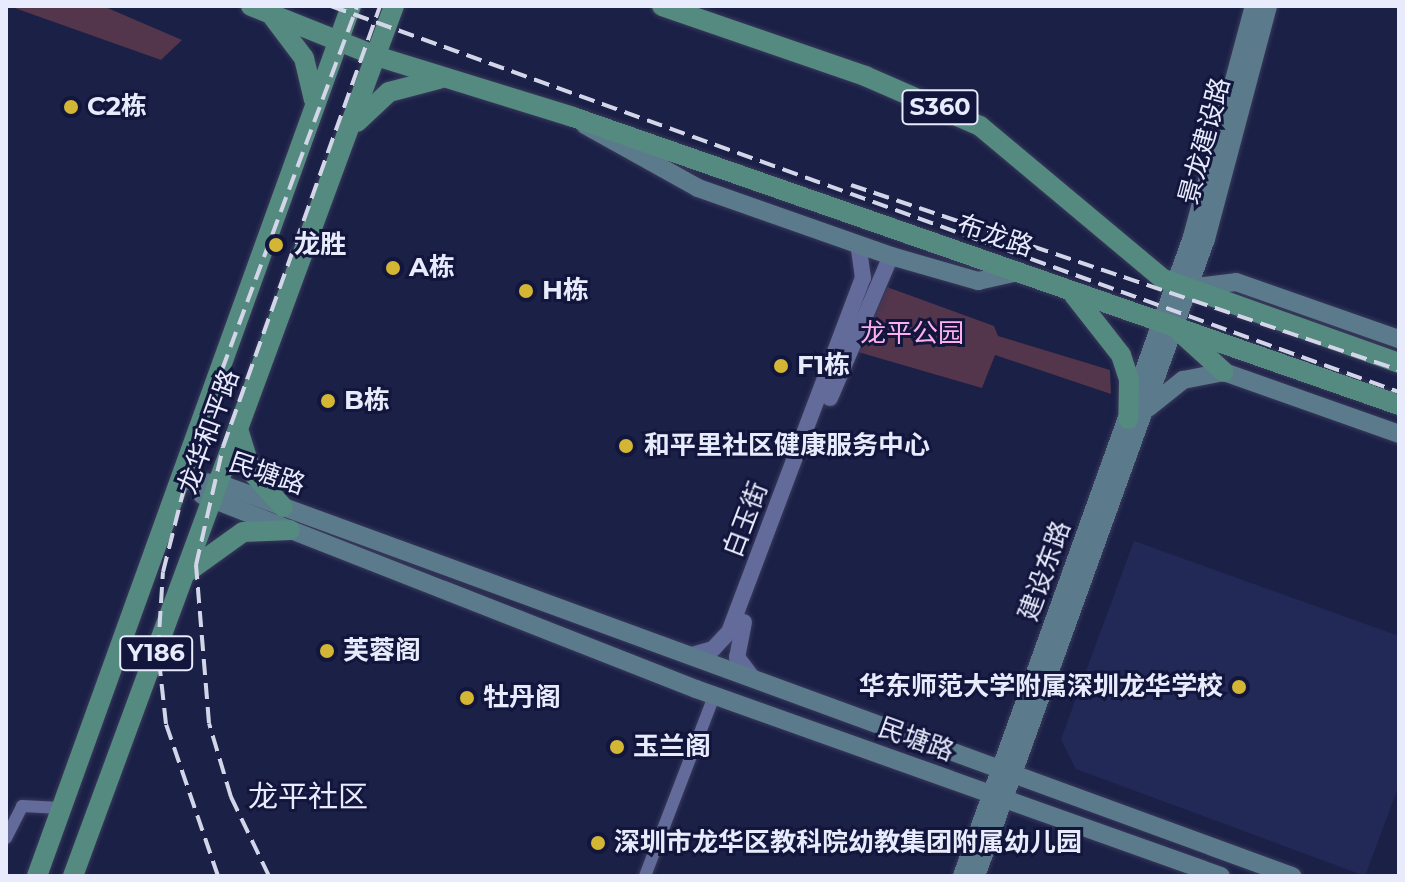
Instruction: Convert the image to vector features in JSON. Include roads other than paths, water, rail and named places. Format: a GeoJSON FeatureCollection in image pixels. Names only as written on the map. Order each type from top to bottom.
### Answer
{"type":"FeatureCollection","features":[{"type":"Feature","properties":{"kind":"main road","name":"龙华和平路"},"geometry":{"type":"LineString","coordinates":[[37,876],[351,6]]}},
{"type":"Feature","properties":{"kind":"main road","name":"龙华和平路"},"geometry":{"type":"LineString","coordinates":[[73,876],[394,6]]}},
{"type":"Feature","properties":{"kind":"main road","name":"S360"},"geometry":{"type":"LineString","coordinates":[[662,6],[865,76],[980,126],[1182,286],[1399,363]]}},
{"type":"Feature","properties":{"kind":"main road","name":"景龙建设路"},"geometry":{"type":"LineString","coordinates":[[1182,286],[1254,6]]}},
{"type":"Feature","properties":{"kind":"main road","name":"景龙建设路"},"geometry":{"type":"LineString","coordinates":[[1182,286],[1268,6]]}},
{"type":"Feature","properties":{"kind":"main road","name":"布龙路"},"geometry":{"type":"LineString","coordinates":[[259,9],[376,56],[573,117],[1399,405]]}},
{"type":"Feature","properties":{"kind":"main road"},"geometry":{"type":"LineString","coordinates":[[259,9],[304,58],[314,108]]}},
{"type":"Feature","properties":{"kind":"main road"},"geometry":{"type":"LineString","coordinates":[[346,138],[389,92],[446,79]]}},
{"type":"Feature","properties":{"kind":"main road","name":"布龙路"},"geometry":{"type":"LineString","coordinates":[[573,117],[667,175],[891,256],[978,281],[1018,272]]}},
{"type":"Feature","properties":{"kind":"main road"},"geometry":{"type":"LineString","coordinates":[[1182,286],[1236,282],[1399,339]]}},
{"type":"Feature","properties":{"kind":"main road","name":"建设东路"},"geometry":{"type":"LineString","coordinates":[[976,876],[998,797],[1182,286]]}},
{"type":"Feature","properties":{"kind":"main road"},"geometry":{"type":"LineString","coordinates":[[1065,288],[1121,355],[1136,416],[1183,380],[1224,372]]}},
{"type":"Feature","properties":{"kind":"main road"},"geometry":{"type":"LineString","coordinates":[[1168,324],[1224,372],[1399,434]]}},
{"type":"Feature","properties":{"kind":"main road"},"geometry":{"type":"LineString","coordinates":[[238,429],[251,471],[283,507]]}},
{"type":"Feature","properties":{"kind":"main road","name":"民塘路"},"geometry":{"type":"LineString","coordinates":[[180,480],[215,492],[283,507],[1008,769],[1292,876]]}},
{"type":"Feature","properties":{"kind":"main road","name":"民塘路"},"geometry":{"type":"LineString","coordinates":[[215,492],[290,530],[714,696],[1221,876]]}},
{"type":"Feature","properties":{"kind":"main road"},"geometry":{"type":"LineString","coordinates":[[183,579],[206,553],[243,532],[290,530]]}},
{"type":"Feature","properties":{"kind":"main road","name":"建设东路"},"geometry":{"type":"LineString","coordinates":[[962,876],[998,797]]}},
{"type":"Feature","properties":{"kind":"street","name":"白玉街"},"geometry":{"type":"LineString","coordinates":[[692,655],[713,649],[729,632],[863,278],[858,244]]}},
{"type":"Feature","properties":{"kind":"street","name":"白玉街"},"geometry":{"type":"LineString","coordinates":[[752,677],[737,657],[739,637],[878,273],[891,256]]}},
{"type":"Feature","properties":{"kind":"street"},"geometry":{"type":"LineString","coordinates":[[645,876],[714,696]]}},
{"type":"Feature","properties":{"kind":"street"},"geometry":{"type":"LineString","coordinates":[[6,838],[22,806],[61,808]]}},
{"type":"Feature","properties":{"kind":"railway"},"geometry":{"type":"LineString","coordinates":[[331,6],[1399,392]]}},
{"type":"Feature","properties":{"kind":"railway"},"geometry":{"type":"LineString","coordinates":[[218,876],[166,724],[158,651],[163,572],[197,437],[357,6]]}},
{"type":"Feature","properties":{"kind":"railway"},"geometry":{"type":"LineString","coordinates":[[269,876],[231,797],[209,723],[196,565],[223,447],[380,6]]}},
{"type":"Feature","properties":{"kind":"railway"},"geometry":{"type":"LineString","coordinates":[[851,185],[1399,370]]}},
{"type":"Feature","properties":{"kind":"place","name":"C2栋"},"geometry":{"type":"Point","coordinates":[71,107]}},
{"type":"Feature","properties":{"kind":"place","name":"龙胜"},"geometry":{"type":"Point","coordinates":[276,245]}},
{"type":"Feature","properties":{"kind":"place","name":"A栋"},"geometry":{"type":"Point","coordinates":[393,268]}},
{"type":"Feature","properties":{"kind":"place","name":"H栋"},"geometry":{"type":"Point","coordinates":[526,291]}},
{"type":"Feature","properties":{"kind":"place","name":"F1栋"},"geometry":{"type":"Point","coordinates":[781,366]}},
{"type":"Feature","properties":{"kind":"place","name":"B栋"},"geometry":{"type":"Point","coordinates":[328,401]}},
{"type":"Feature","properties":{"kind":"place","name":"和平里社区健康服务中心"},"geometry":{"type":"Point","coordinates":[626,446]}},
{"type":"Feature","properties":{"kind":"place","name":"芙蓉阁"},"geometry":{"type":"Point","coordinates":[327,651]}},
{"type":"Feature","properties":{"kind":"place","name":"华东师范大学附属深圳龙华学校"},"geometry":{"type":"Point","coordinates":[1239,687]}},
{"type":"Feature","properties":{"kind":"place","name":"牡丹阁"},"geometry":{"type":"Point","coordinates":[467,698]}},
{"type":"Feature","properties":{"kind":"place","name":"玉兰阁"},"geometry":{"type":"Point","coordinates":[617,747]}},
{"type":"Feature","properties":{"kind":"place","name":"深圳市龙华区教科院幼教集团附属幼儿园"},"geometry":{"type":"Point","coordinates":[598,843]}},
{"type":"Feature","properties":{"kind":"district","name":"龙平社区"},"geometry":{"type":"Point","coordinates":[308,797]}},
{"type":"Feature","properties":{"kind":"park label","name":"龙平公园"},"geometry":{"type":"Point","coordinates":[912,334]}}]}
